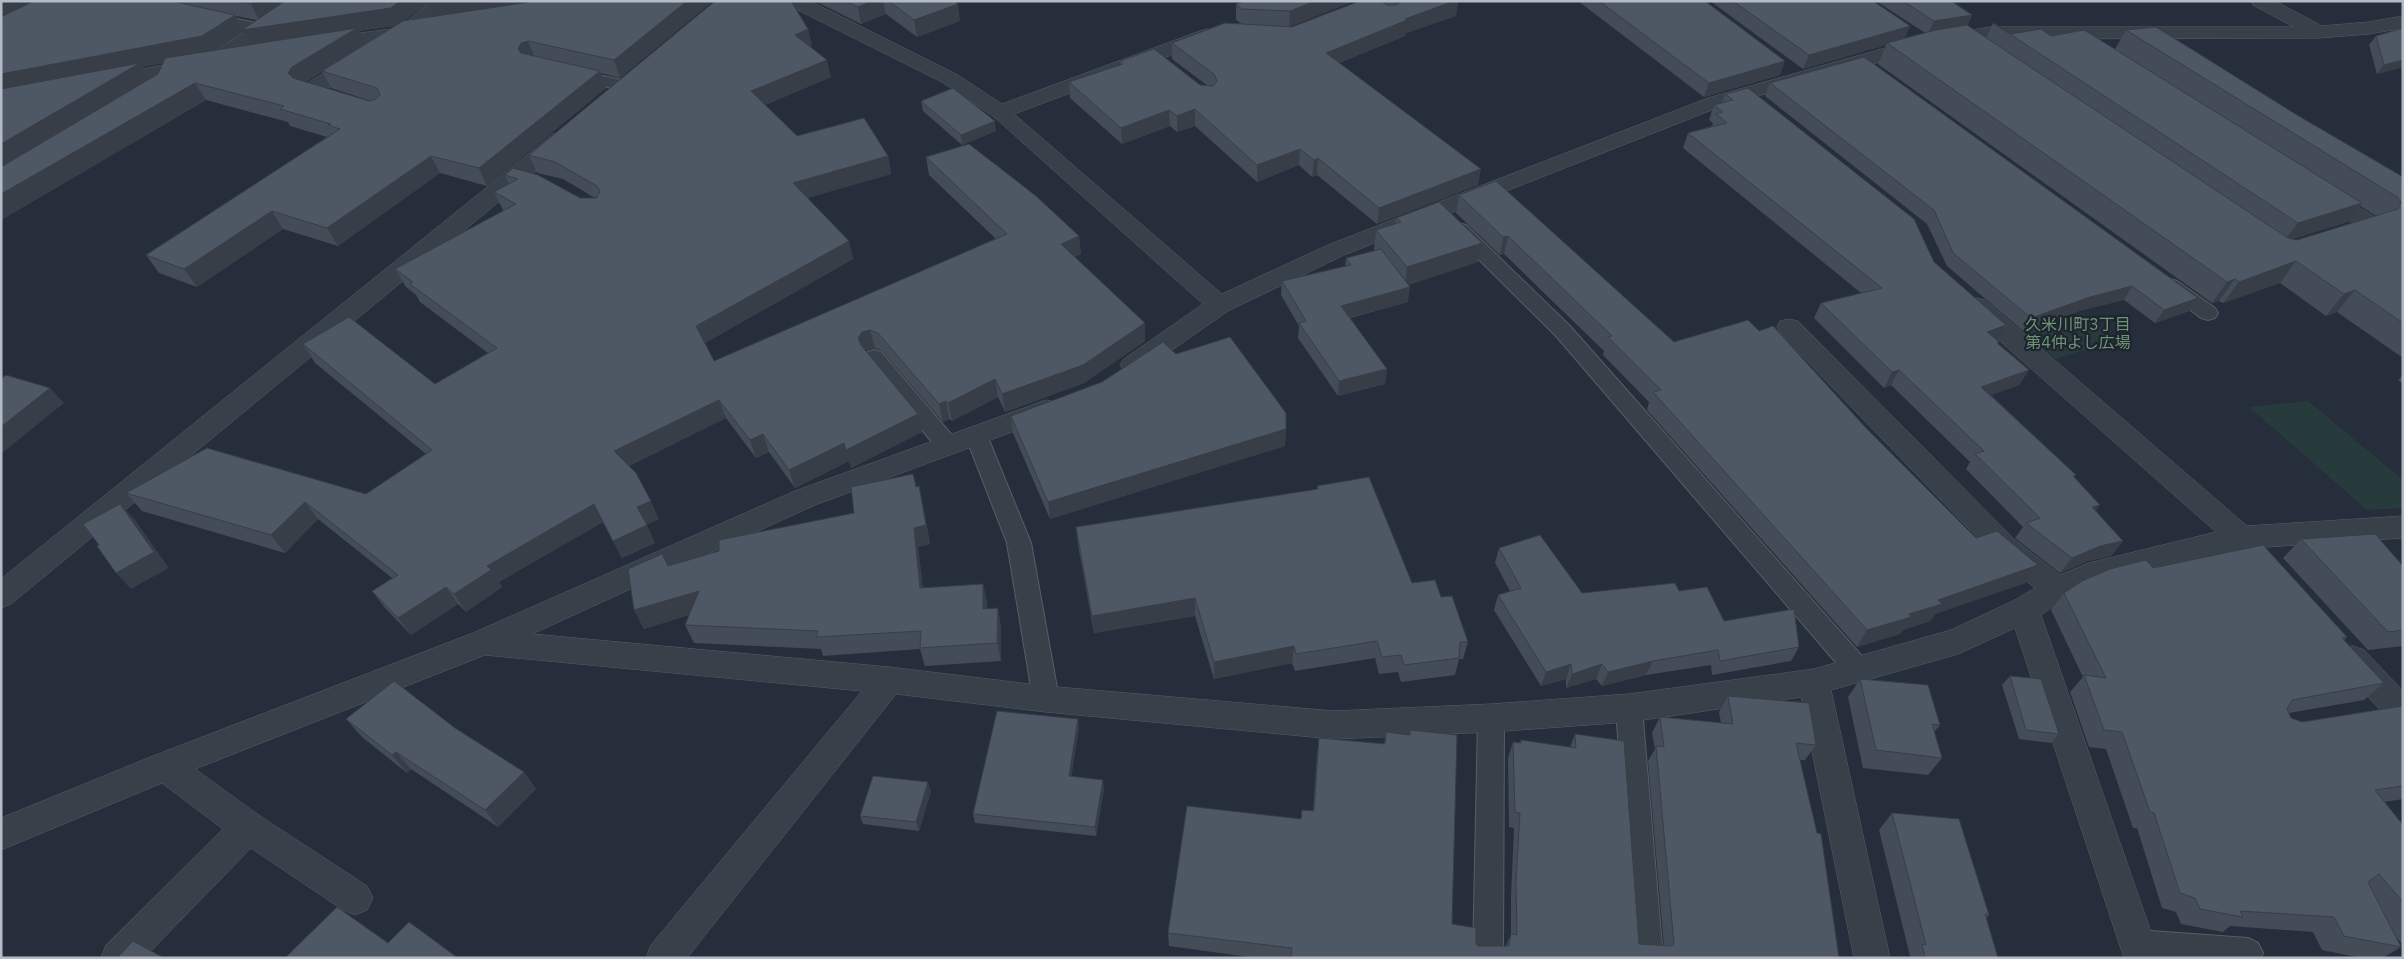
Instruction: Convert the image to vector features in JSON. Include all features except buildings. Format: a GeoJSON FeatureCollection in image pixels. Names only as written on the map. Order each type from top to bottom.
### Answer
{"type":"FeatureCollection","features":[{"type":"Feature","properties":{"kind":"street"},"geometry":{"type":"LineString","coordinates":[[213,61],[307,1]]}},
{"type":"Feature","properties":{"kind":"street"},"geometry":{"type":"LineString","coordinates":[[361,106],[310,90],[406,32],[444,1]]}},
{"type":"Feature","properties":{"kind":"street"},"geometry":{"type":"LineString","coordinates":[[796,1],[949,78],[1000,112],[1219,306]]}},
{"type":"Feature","properties":{"kind":"street"},"geometry":{"type":"LineString","coordinates":[[2260,1],[2319,32]]}},
{"type":"Feature","properties":{"kind":"street"},"geometry":{"type":"LineString","coordinates":[[1110,380],[1219,306],[1336,250],[1715,102],[1746,93],[1790,71],[1867,66],[1916,37],[1990,33],[2319,32],[2369,28],[2403,22]]}},
{"type":"Feature","properties":{"kind":"street"},"geometry":{"type":"LineString","coordinates":[[309,46],[444,26]]}},
{"type":"Feature","properties":{"kind":"street"},"geometry":{"type":"LineString","coordinates":[[1000,112],[1162,61],[1218,31],[1227,31]]}},
{"type":"Feature","properties":{"kind":"street"},"geometry":{"type":"LineString","coordinates":[[2072,34],[2105,56]]}},
{"type":"Feature","properties":{"kind":"street"},"geometry":{"type":"LineString","coordinates":[[1960,36],[1984,52]]}},
{"type":"Feature","properties":{"kind":"street"},"geometry":{"type":"LineString","coordinates":[[88,85],[213,61],[261,54]]}},
{"type":"Feature","properties":{"kind":"street"},"geometry":{"type":"LineString","coordinates":[[145,96],[161,86],[166,71]]}},
{"type":"Feature","properties":{"kind":"street"},"geometry":{"type":"LineString","coordinates":[[604,104],[632,80]]}},
{"type":"Feature","properties":{"kind":"street"},"geometry":{"type":"LineString","coordinates":[[1746,93],[1770,111]]}},
{"type":"Feature","properties":{"kind":"street"},"geometry":{"type":"LineString","coordinates":[[1,596],[575,128]]}},
{"type":"Feature","properties":{"kind":"street"},"geometry":{"type":"LineString","coordinates":[[517,176],[545,183]]}},
{"type":"Feature","properties":{"kind":"street"},"geometry":{"type":"LineString","coordinates":[[2305,183],[2371,225],[2325,239]]}},
{"type":"Feature","properties":{"kind":"street"},"geometry":{"type":"LineString","coordinates":[[1957,290],[2243,537],[2270,566]]}},
{"type":"Feature","properties":{"kind":"street"},"geometry":{"type":"LineString","coordinates":[[1789,327],[2005,548],[2057,589]]}},
{"type":"Feature","properties":{"kind":"street"},"geometry":{"type":"LineString","coordinates":[[1,834],[165,766],[484,642],[805,498],[1067,401]]}},
{"type":"Feature","properties":{"kind":"street"},"geometry":{"type":"LineString","coordinates":[[484,642],[890,680],[1046,699],[1334,725],[1491,718],[1629,708],[1814,682],[1859,671],[1958,641],[2024,610],[2057,589],[2090,575],[2243,537],[2403,527]]}},
{"type":"Feature","properties":{"kind":"street"},"geometry":{"type":"LineString","coordinates":[[2024,610],[2139,951]]}},
{"type":"Feature","properties":{"kind":"street"},"geometry":{"type":"LineString","coordinates":[[2337,640],[2389,710]]}},
{"type":"Feature","properties":{"kind":"street"},"geometry":{"type":"LineString","coordinates":[[664,958],[890,680]]}},
{"type":"Feature","properties":{"kind":"street"},"geometry":{"type":"LineString","coordinates":[[1814,682],[1872,958]]}},
{"type":"Feature","properties":{"kind":"street"},"geometry":{"type":"LineString","coordinates":[[165,766],[248,826],[355,898]]}},
{"type":"Feature","properties":{"kind":"street"},"geometry":{"type":"LineString","coordinates":[[119,958],[248,826]]}},
{"type":"Feature","properties":{"kind":"lane"},"geometry":{"type":"LineString","coordinates":[[196,15],[264,29]]}},
{"type":"Feature","properties":{"kind":"lane"},"geometry":{"type":"LineString","coordinates":[[562,72],[632,80]]}},
{"type":"Feature","properties":{"kind":"lane"},"geometry":{"type":"LineString","coordinates":[[1439,210],[1563,331],[1859,671]]}},
{"type":"Feature","properties":{"kind":"lane"},"geometry":{"type":"LineString","coordinates":[[2153,273],[2208,313]]}},
{"type":"Feature","properties":{"kind":"lane"},"geometry":{"type":"LineString","coordinates":[[874,357],[948,446]]}},
{"type":"Feature","properties":{"kind":"lane"},"geometry":{"type":"LineString","coordinates":[[976,434],[1019,543],[1046,699]]}},
{"type":"Feature","properties":{"kind":"lane"},"geometry":{"type":"LineString","coordinates":[[1629,708],[1648,958]]}},
{"type":"Feature","properties":{"kind":"lane"},"geometry":{"type":"LineString","coordinates":[[1488,958],[1491,718]]}},
{"type":"Feature","properties":{"kind":"lane"},"geometry":{"type":"LineString","coordinates":[[2139,951],[2248,953]]}},
{"type":"Feature","properties":{"kind":"green space","name":"久米川町3丁目 第4仲よし広場"},"geometry":{"type":"Polygon","coordinates":[[[2082,313],[2116,340],[2056,359],[2023,332],[2082,313]]]}},
{"type":"Feature","properties":{"kind":"green space"},"geometry":{"type":"Polygon","coordinates":[[[2308,401],[2403,480],[2403,508],[2367,510],[2249,407],[2308,401]]]}}]}
